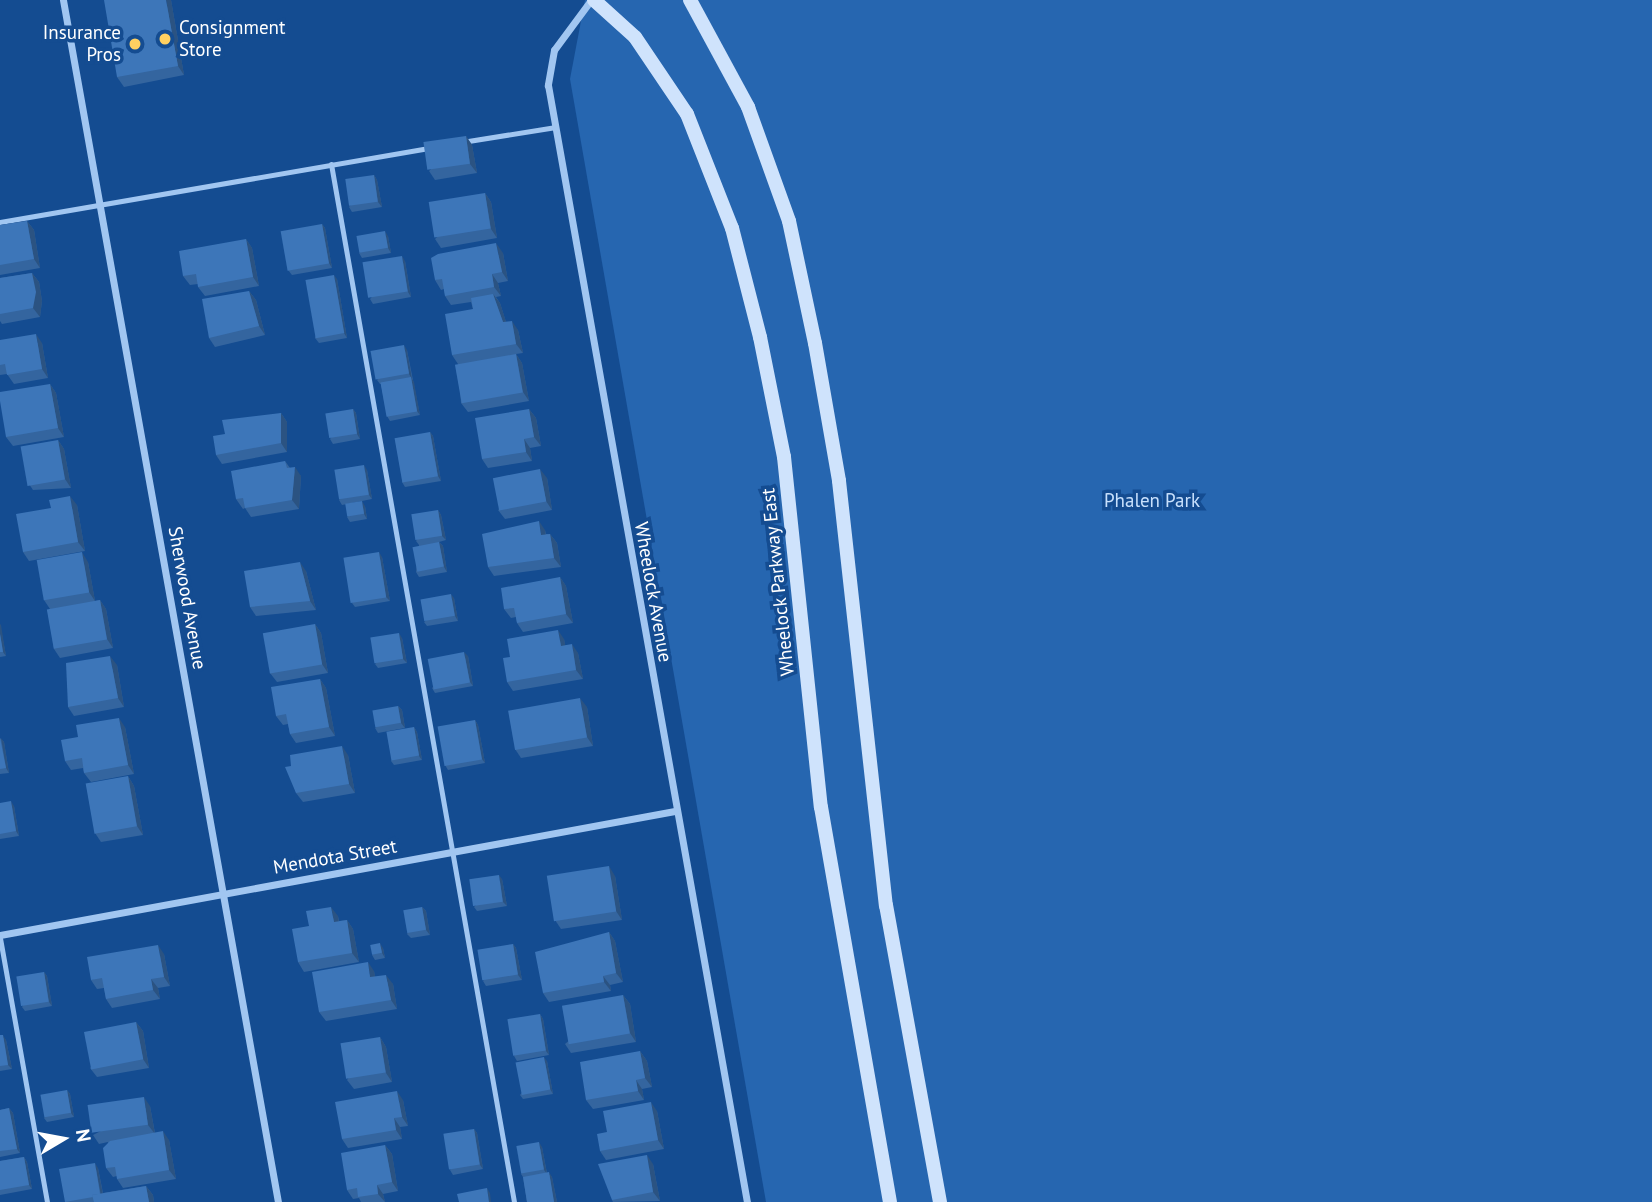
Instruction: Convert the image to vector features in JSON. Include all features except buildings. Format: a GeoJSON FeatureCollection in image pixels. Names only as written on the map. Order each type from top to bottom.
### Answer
{"type":"FeatureCollection","features":[{"type":"Feature","properties":{"kind":"street","name":"Sherwood Avenue"},"geometry":{"type":"LineString","coordinates":[[63,0],[278,1202]]}},
{"type":"Feature","properties":{"kind":"street","name":"Wheelock Avenue"},"geometry":{"type":"LineString","coordinates":[[592,0],[549,61],[556,127],[675,811],[747,1202]]}},
{"type":"Feature","properties":{"kind":"street","name":"Wheelock Parkway East"},"geometry":{"type":"LineString","coordinates":[[592,0],[635,37],[687,114],[732,228],[760,337],[783,457],[821,807],[890,1202]]}},
{"type":"Feature","properties":{"kind":"street"},"geometry":{"type":"LineString","coordinates":[[689,3],[748,107],[789,221],[815,343],[839,481],[886,905],[940,1202]]}},
{"type":"Feature","properties":{"kind":"street","name":"Mendota Street"},"geometry":{"type":"LineString","coordinates":[[0,937],[224,892],[675,811]]}},
{"type":"Feature","properties":{"kind":"lane"},"geometry":{"type":"LineString","coordinates":[[450,144],[556,127]]}},
{"type":"Feature","properties":{"kind":"lane"},"geometry":{"type":"LineString","coordinates":[[0,222],[437,147]]}},
{"type":"Feature","properties":{"kind":"lane"},"geometry":{"type":"LineString","coordinates":[[331,164],[449,851],[514,1202]]}},
{"type":"Feature","properties":{"kind":"lane"},"geometry":{"type":"LineString","coordinates":[[0,937],[47,1202]]}},
{"type":"Feature","properties":{"kind":"green space","name":"Phalen Park"},"geometry":{"type":"Polygon","coordinates":[[[585,0],[1652,0],[1652,1202],[766,1202],[570,79],[585,0]]]}},
{"type":"Feature","properties":{"kind":"place","name":"Consignment Store"},"geometry":{"type":"Point","coordinates":[165,39]}},
{"type":"Feature","properties":{"kind":"place","name":"Insurance Pros"},"geometry":{"type":"Point","coordinates":[135,44]}}]}
